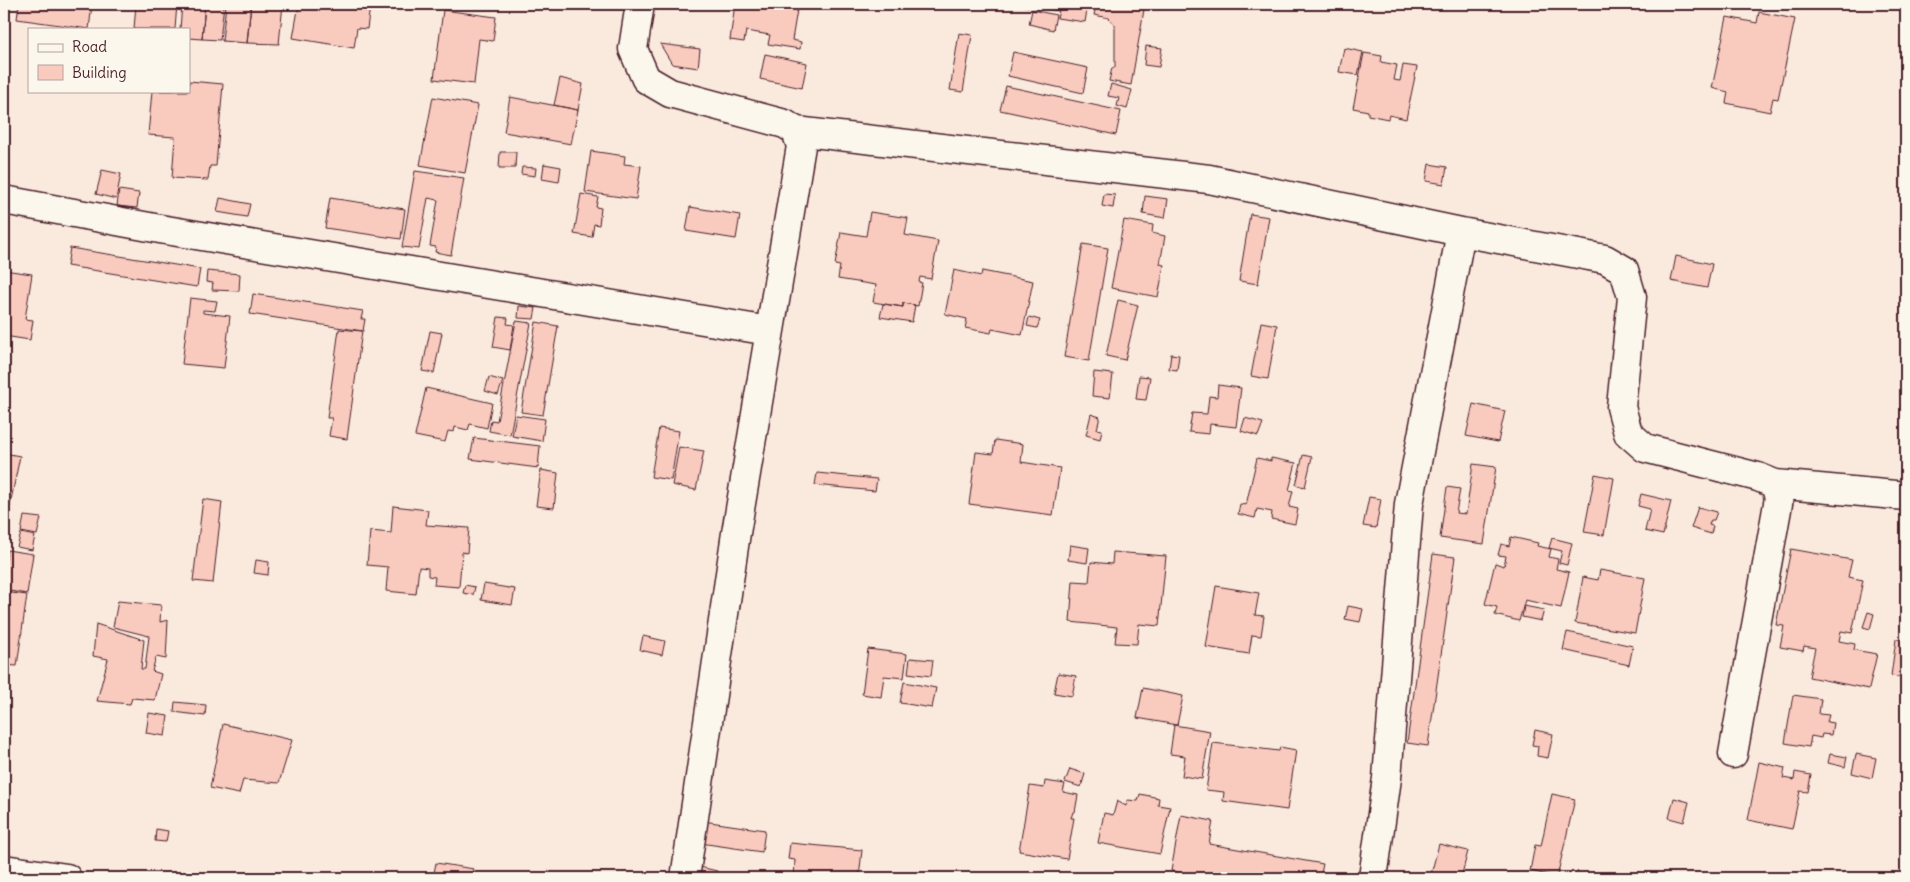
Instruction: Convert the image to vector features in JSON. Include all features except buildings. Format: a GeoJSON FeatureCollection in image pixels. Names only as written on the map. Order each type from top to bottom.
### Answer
{"type":"FeatureCollection","features":[{"type":"Feature","properties":{"kind":"street"},"geometry":{"type":"LineString","coordinates":[[640,4],[633,49],[646,80],[670,93],[786,124],[796,131],[1209,179],[1460,232],[1606,259],[1624,270],[1632,297],[1621,408],[1628,433],[1645,448],[1758,477],[1775,484],[1906,496]]}},
{"type":"Feature","properties":{"kind":"street"},"geometry":{"type":"LineString","coordinates":[[685,878],[736,533],[801,146],[796,131]]}},
{"type":"Feature","properties":{"kind":"street"},"geometry":{"type":"LineString","coordinates":[[4,200],[160,229],[769,331]]}},
{"type":"Feature","properties":{"kind":"street"},"geometry":{"type":"LineString","coordinates":[[1373,878],[1387,778],[1409,504],[1460,232]]}},
{"type":"Feature","properties":{"kind":"street"},"geometry":{"type":"LineString","coordinates":[[1733,754],[1780,498],[1775,484]]}},
{"type":"Feature","properties":{"kind":"street"},"geometry":{"type":"LineString","coordinates":[[4,869],[67,878]]}}]}
